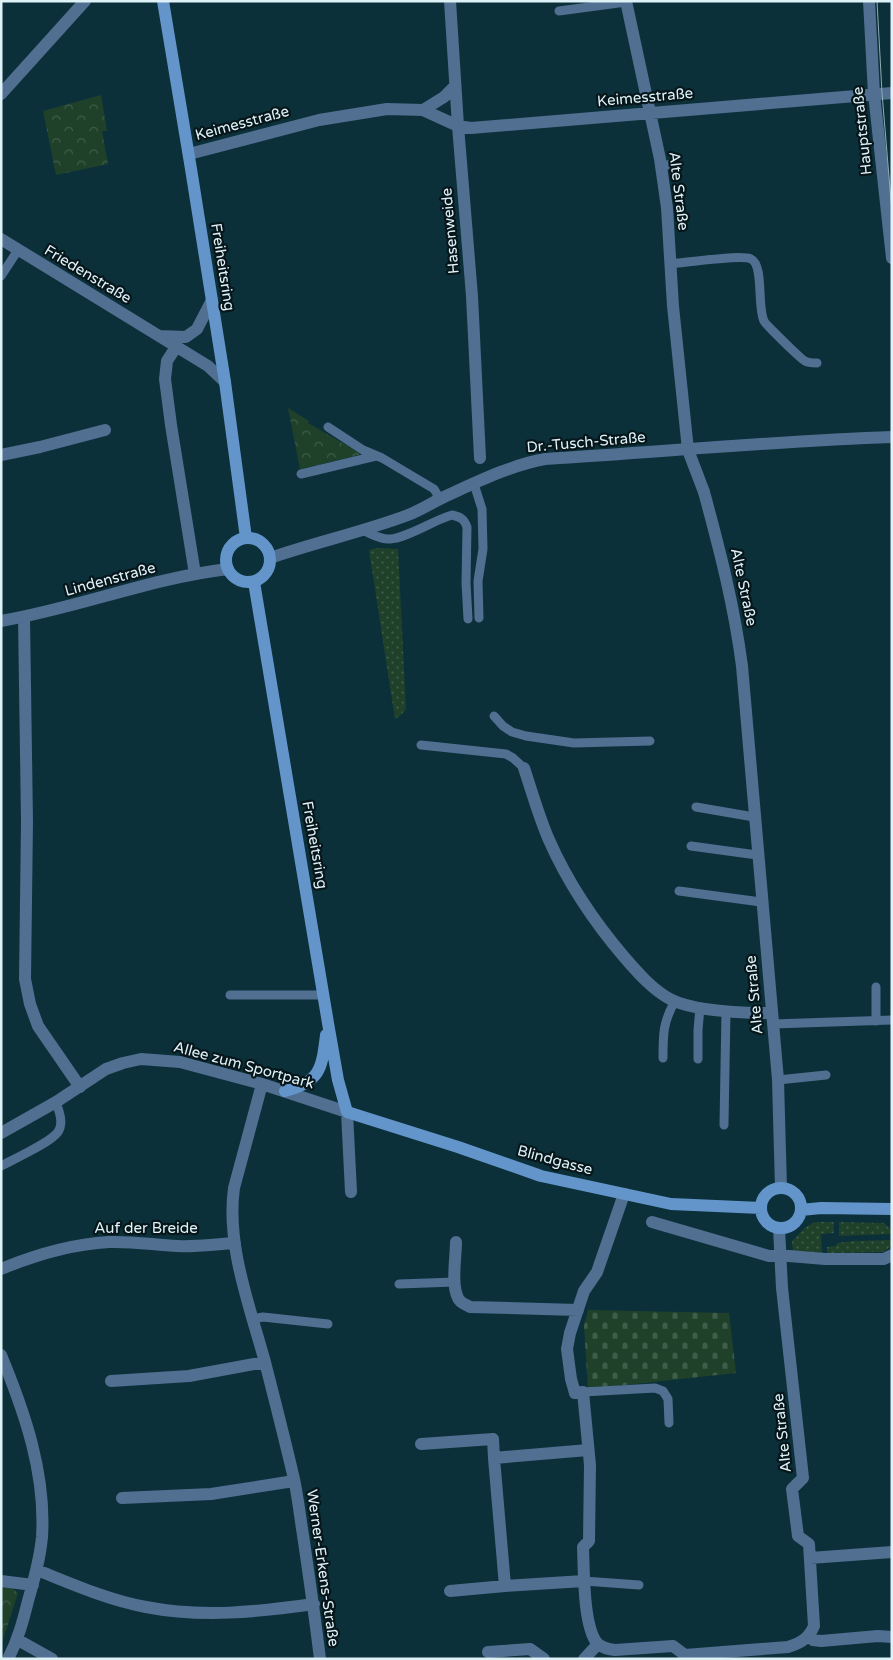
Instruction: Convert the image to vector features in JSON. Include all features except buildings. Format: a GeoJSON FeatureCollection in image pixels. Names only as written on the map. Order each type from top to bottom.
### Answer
{"type":"FeatureCollection","features":[{"type":"Feature","properties":{"kind":"main road","name":"Freiheitsring"},"geometry":{"type":"LineString","coordinates":[[163,1],[225,382],[246,538]]}},
{"type":"Feature","properties":{"kind":"main road"},"geometry":{"type":"LineString","coordinates":[[246,538],[259,541],[265,546],[270,558],[270,566],[267,573],[254,582],[242,582],[231,574],[226,562],[230,549],[240,540],[246,538]]}},
{"type":"Feature","properties":{"kind":"main road","name":"Freiheitsring"},"geometry":{"type":"LineString","coordinates":[[254,582],[338,1080],[347,1112]]}},
{"type":"Feature","properties":{"kind":"main road"},"geometry":{"type":"LineString","coordinates":[[285,1091],[306,1084],[314,1078],[319,1070],[324,1053],[328,1023]]}},
{"type":"Feature","properties":{"kind":"main road","name":"Blindgasse"},"geometry":{"type":"LineString","coordinates":[[347,1112],[458,1147],[541,1176],[671,1204],[761,1208]]}},
{"type":"Feature","properties":{"kind":"main road"},"geometry":{"type":"LineString","coordinates":[[781,1188],[793,1192],[798,1197],[801,1210],[800,1216],[791,1226],[779,1228],[773,1227],[764,1219],[761,1208],[767,1194],[781,1188]]}},
{"type":"Feature","properties":{"kind":"main road"},"geometry":{"type":"LineString","coordinates":[[801,1210],[821,1208],[892,1209]]}},
{"type":"Feature","properties":{"kind":"street"},"geometry":{"type":"LineString","coordinates":[[1,94],[85,1]]}},
{"type":"Feature","properties":{"kind":"street","name":"Hasenweide"},"geometry":{"type":"LineString","coordinates":[[450,1],[472,296],[480,458]]}},
{"type":"Feature","properties":{"kind":"street","name":"Hauptstraße"},"geometry":{"type":"LineString","coordinates":[[869,1],[874,94],[892,258]]}},
{"type":"Feature","properties":{"kind":"street","name":"Alte Straße"},"geometry":{"type":"LineString","coordinates":[[626,2],[650,113],[667,165],[667,208],[673,306],[688,450],[704,492],[721,552],[736,622],[745,696],[761,902],[778,1080],[781,1188]]}},
{"type":"Feature","properties":{"kind":"street"},"geometry":{"type":"LineString","coordinates":[[423,110],[444,97],[455,86]]}},
{"type":"Feature","properties":{"kind":"street","name":"Keimesstraße"},"geometry":{"type":"LineString","coordinates":[[189,154],[319,120],[387,109],[423,110],[458,126],[471,128],[892,92]]}},
{"type":"Feature","properties":{"kind":"street","name":"Friedenstraße"},"geometry":{"type":"LineString","coordinates":[[1,239],[208,366],[225,382]]}},
{"type":"Feature","properties":{"kind":"street"},"geometry":{"type":"LineString","coordinates":[[159,336],[186,336],[198,329],[212,300]]}},
{"type":"Feature","properties":{"kind":"street"},"geometry":{"type":"LineString","coordinates":[[176,347],[167,361],[165,379],[170,425],[195,574]]}},
{"type":"Feature","properties":{"kind":"street"},"geometry":{"type":"LineString","coordinates":[[1,455],[105,430]]}},
{"type":"Feature","properties":{"kind":"street","name":"Dr.-Tusch-Straße"},"geometry":{"type":"LineString","coordinates":[[270,558],[364,531],[410,514],[474,484],[528,462],[545,459],[806,440],[892,437]]}},
{"type":"Feature","properties":{"kind":"street","name":"Lindenstraße"},"geometry":{"type":"LineString","coordinates":[[1,621],[24,617],[195,574],[228,568]]}},
{"type":"Feature","properties":{"kind":"street"},"geometry":{"type":"LineString","coordinates":[[24,617],[27,822],[25,979],[30,1004],[38,1026],[80,1087]]}},
{"type":"Feature","properties":{"kind":"street"},"geometry":{"type":"LineString","coordinates":[[524,768],[549,840],[579,895],[615,946],[637,972],[652,986],[675,1001],[700,1007],[772,1018]]}},
{"type":"Feature","properties":{"kind":"street","name":"Allee zum Sportpark"},"geometry":{"type":"LineString","coordinates":[[1,1134],[56,1102],[106,1069],[141,1059],[180,1062],[262,1084],[347,1112]]}},
{"type":"Feature","properties":{"kind":"street","name":"Werner-Erkens-Straße"},"geometry":{"type":"LineString","coordinates":[[262,1084],[231,1205],[235,1243],[252,1318],[265,1362],[294,1481],[314,1604],[320,1659]]}},
{"type":"Feature","properties":{"kind":"street"},"geometry":{"type":"LineString","coordinates":[[347,1112],[351,1192]]}},
{"type":"Feature","properties":{"kind":"street"},"geometry":{"type":"LineString","coordinates":[[624,1194],[597,1272],[584,1291],[567,1349],[575,1393],[583,1392],[590,1465],[589,1541],[583,1546],[584,1581],[592,1635],[598,1644],[605,1649],[650,1653],[673,1646],[685,1655],[765,1654],[796,1645],[809,1636],[813,1640],[821,1641],[878,1636],[892,1637]]}},
{"type":"Feature","properties":{"kind":"street"},"geometry":{"type":"LineString","coordinates":[[652,1222],[769,1256],[825,1259],[884,1259],[892,1255]]}},
{"type":"Feature","properties":{"kind":"street","name":"Alte Straße"},"geometry":{"type":"LineString","coordinates":[[779,1228],[780,1256],[803,1478],[792,1489],[798,1536],[809,1544],[814,1619],[814,1626],[809,1636]]}},
{"type":"Feature","properties":{"kind":"street","name":"Auf der Breide"},"geometry":{"type":"LineString","coordinates":[[1,1269],[55,1251],[86,1244],[111,1242],[180,1246],[235,1243]]}},
{"type":"Feature","properties":{"kind":"street"},"geometry":{"type":"LineString","coordinates":[[456,1242],[455,1282],[458,1299],[470,1307],[578,1310]]}},
{"type":"Feature","properties":{"kind":"street"},"geometry":{"type":"LineString","coordinates":[[1,1355],[6,1381],[26,1423],[35,1459],[41,1498],[42,1537],[37,1570],[18,1640],[8,1659]]}},
{"type":"Feature","properties":{"kind":"street"},"geometry":{"type":"LineString","coordinates":[[111,1381],[189,1376],[265,1362]]}},
{"type":"Feature","properties":{"kind":"street"},"geometry":{"type":"LineString","coordinates":[[422,1444],[493,1439],[505,1586]]}},
{"type":"Feature","properties":{"kind":"street"},"geometry":{"type":"LineString","coordinates":[[494,1458],[588,1450]]}},
{"type":"Feature","properties":{"kind":"street","name":"Werner-Erkens-Straße"},"geometry":{"type":"LineString","coordinates":[[122,1498],[211,1494],[294,1481]]}},
{"type":"Feature","properties":{"kind":"street"},"geometry":{"type":"LineString","coordinates":[[810,1558],[892,1552]]}},
{"type":"Feature","properties":{"kind":"street"},"geometry":{"type":"LineString","coordinates":[[37,1570],[112,1599],[146,1607],[211,1613],[240,1613],[314,1604]]}},
{"type":"Feature","properties":{"kind":"street"},"geometry":{"type":"LineString","coordinates":[[1,1581],[33,1585]]}},
{"type":"Feature","properties":{"kind":"street"},"geometry":{"type":"LineString","coordinates":[[450,1591],[584,1581]]}},
{"type":"Feature","properties":{"kind":"street"},"geometry":{"type":"LineString","coordinates":[[18,1640],[52,1659]]}},
{"type":"Feature","properties":{"kind":"street"},"geometry":{"type":"LineString","coordinates":[[584,1659],[598,1644]]}},
{"type":"Feature","properties":{"kind":"street"},"geometry":{"type":"LineString","coordinates":[[488,1652],[530,1649],[544,1659]]}},
{"type":"Feature","properties":{"kind":"lane"},"geometry":{"type":"LineString","coordinates":[[559,11],[626,2]]}},
{"type":"Feature","properties":{"kind":"lane"},"geometry":{"type":"LineString","coordinates":[[1,276],[18,250]]}},
{"type":"Feature","properties":{"kind":"lane"},"geometry":{"type":"LineString","coordinates":[[670,264],[730,258],[748,258],[755,261],[758,268],[759,293],[764,322],[804,361],[817,363]]}},
{"type":"Feature","properties":{"kind":"lane"},"geometry":{"type":"LineString","coordinates":[[328,427],[363,450],[434,489],[440,500]]}},
{"type":"Feature","properties":{"kind":"lane"},"geometry":{"type":"LineString","coordinates":[[301,474],[376,456]]}},
{"type":"Feature","properties":{"kind":"lane"},"geometry":{"type":"LineString","coordinates":[[474,484],[482,509],[483,550],[478,581],[479,618]]}},
{"type":"Feature","properties":{"kind":"lane"},"geometry":{"type":"LineString","coordinates":[[364,531],[380,538],[389,539],[399,537],[452,515],[459,516],[464,520],[467,527],[466,583],[468,619]]}},
{"type":"Feature","properties":{"kind":"lane"},"geometry":{"type":"LineString","coordinates":[[494,716],[512,732],[526,736],[574,743],[650,741]]}},
{"type":"Feature","properties":{"kind":"lane"},"geometry":{"type":"LineString","coordinates":[[421,745],[506,754],[524,768]]}},
{"type":"Feature","properties":{"kind":"lane"},"geometry":{"type":"LineString","coordinates":[[696,807],[754,817]]}},
{"type":"Feature","properties":{"kind":"lane"},"geometry":{"type":"LineString","coordinates":[[691,846],[757,855]]}},
{"type":"Feature","properties":{"kind":"lane"},"geometry":{"type":"LineString","coordinates":[[679,891],[761,902]]}},
{"type":"Feature","properties":{"kind":"lane"},"geometry":{"type":"LineString","coordinates":[[876,987],[876,1021]]}},
{"type":"Feature","properties":{"kind":"lane"},"geometry":{"type":"LineString","coordinates":[[230,995],[324,995]]}},
{"type":"Feature","properties":{"kind":"lane"},"geometry":{"type":"LineString","coordinates":[[663,1058],[663,1034],[666,1016],[675,1001]]}},
{"type":"Feature","properties":{"kind":"lane"},"geometry":{"type":"LineString","coordinates":[[698,1059],[700,1007]]}},
{"type":"Feature","properties":{"kind":"lane"},"geometry":{"type":"LineString","coordinates":[[724,1125],[726,1011]]}},
{"type":"Feature","properties":{"kind":"lane"},"geometry":{"type":"LineString","coordinates":[[772,1018],[892,1020]]}},
{"type":"Feature","properties":{"kind":"lane"},"geometry":{"type":"LineString","coordinates":[[778,1080],[826,1075]]}},
{"type":"Feature","properties":{"kind":"lane"},"geometry":{"type":"LineString","coordinates":[[1,1166],[51,1138],[59,1131],[61,1114],[56,1102]]}},
{"type":"Feature","properties":{"kind":"lane"},"geometry":{"type":"LineString","coordinates":[[398,1284],[455,1282]]}},
{"type":"Feature","properties":{"kind":"lane"},"geometry":{"type":"LineString","coordinates":[[252,1318],[328,1324]]}},
{"type":"Feature","properties":{"kind":"lane"},"geometry":{"type":"LineString","coordinates":[[583,1392],[655,1388],[663,1391],[668,1399],[669,1423]]}},
{"type":"Feature","properties":{"kind":"lane"},"geometry":{"type":"LineString","coordinates":[[584,1581],[639,1584]]}},
{"type":"Feature","properties":{"kind":"green space"},"geometry":{"type":"Polygon","coordinates":[[[101,95],[107,131],[102,131],[108,164],[56,175],[43,111],[101,95]]]}},
{"type":"Feature","properties":{"kind":"green space"},"geometry":{"type":"Polygon","coordinates":[[[288,408],[309,421],[308,423],[360,453],[359,455],[300,469],[288,408]]]}},
{"type":"Feature","properties":{"kind":"green space"},"geometry":{"type":"Polygon","coordinates":[[[377,548],[398,549],[406,709],[395,719],[369,550],[377,548]]]}},
{"type":"Feature","properties":{"kind":"green space"},"geometry":{"type":"Polygon","coordinates":[[[815,1222],[834,1222],[834,1233],[821,1234],[822,1253],[793,1251],[792,1241],[806,1227],[815,1222]]]}},
{"type":"Feature","properties":{"kind":"green space"},"geometry":{"type":"Polygon","coordinates":[[[839,1222],[884,1223],[892,1231],[891,1234],[839,1236],[839,1222]]]}},
{"type":"Feature","properties":{"kind":"green space"},"geometry":{"type":"Polygon","coordinates":[[[891,1240],[891,1246],[884,1252],[827,1253],[827,1247],[836,1246],[837,1243],[891,1240]]]}},
{"type":"Feature","properties":{"kind":"green space"},"geometry":{"type":"Polygon","coordinates":[[[588,1310],[729,1313],[736,1373],[588,1389],[584,1326],[588,1310]]]}},
{"type":"Feature","properties":{"kind":"green space"},"geometry":{"type":"Polygon","coordinates":[[[1,1586],[12,1588],[18,1593],[2,1643],[1,1586]]]}},
{"type":"Feature","properties":{"kind":"tram line"},"geometry":{"type":"LineString","coordinates":[[877,1],[882,93],[892,213]]}}]}
